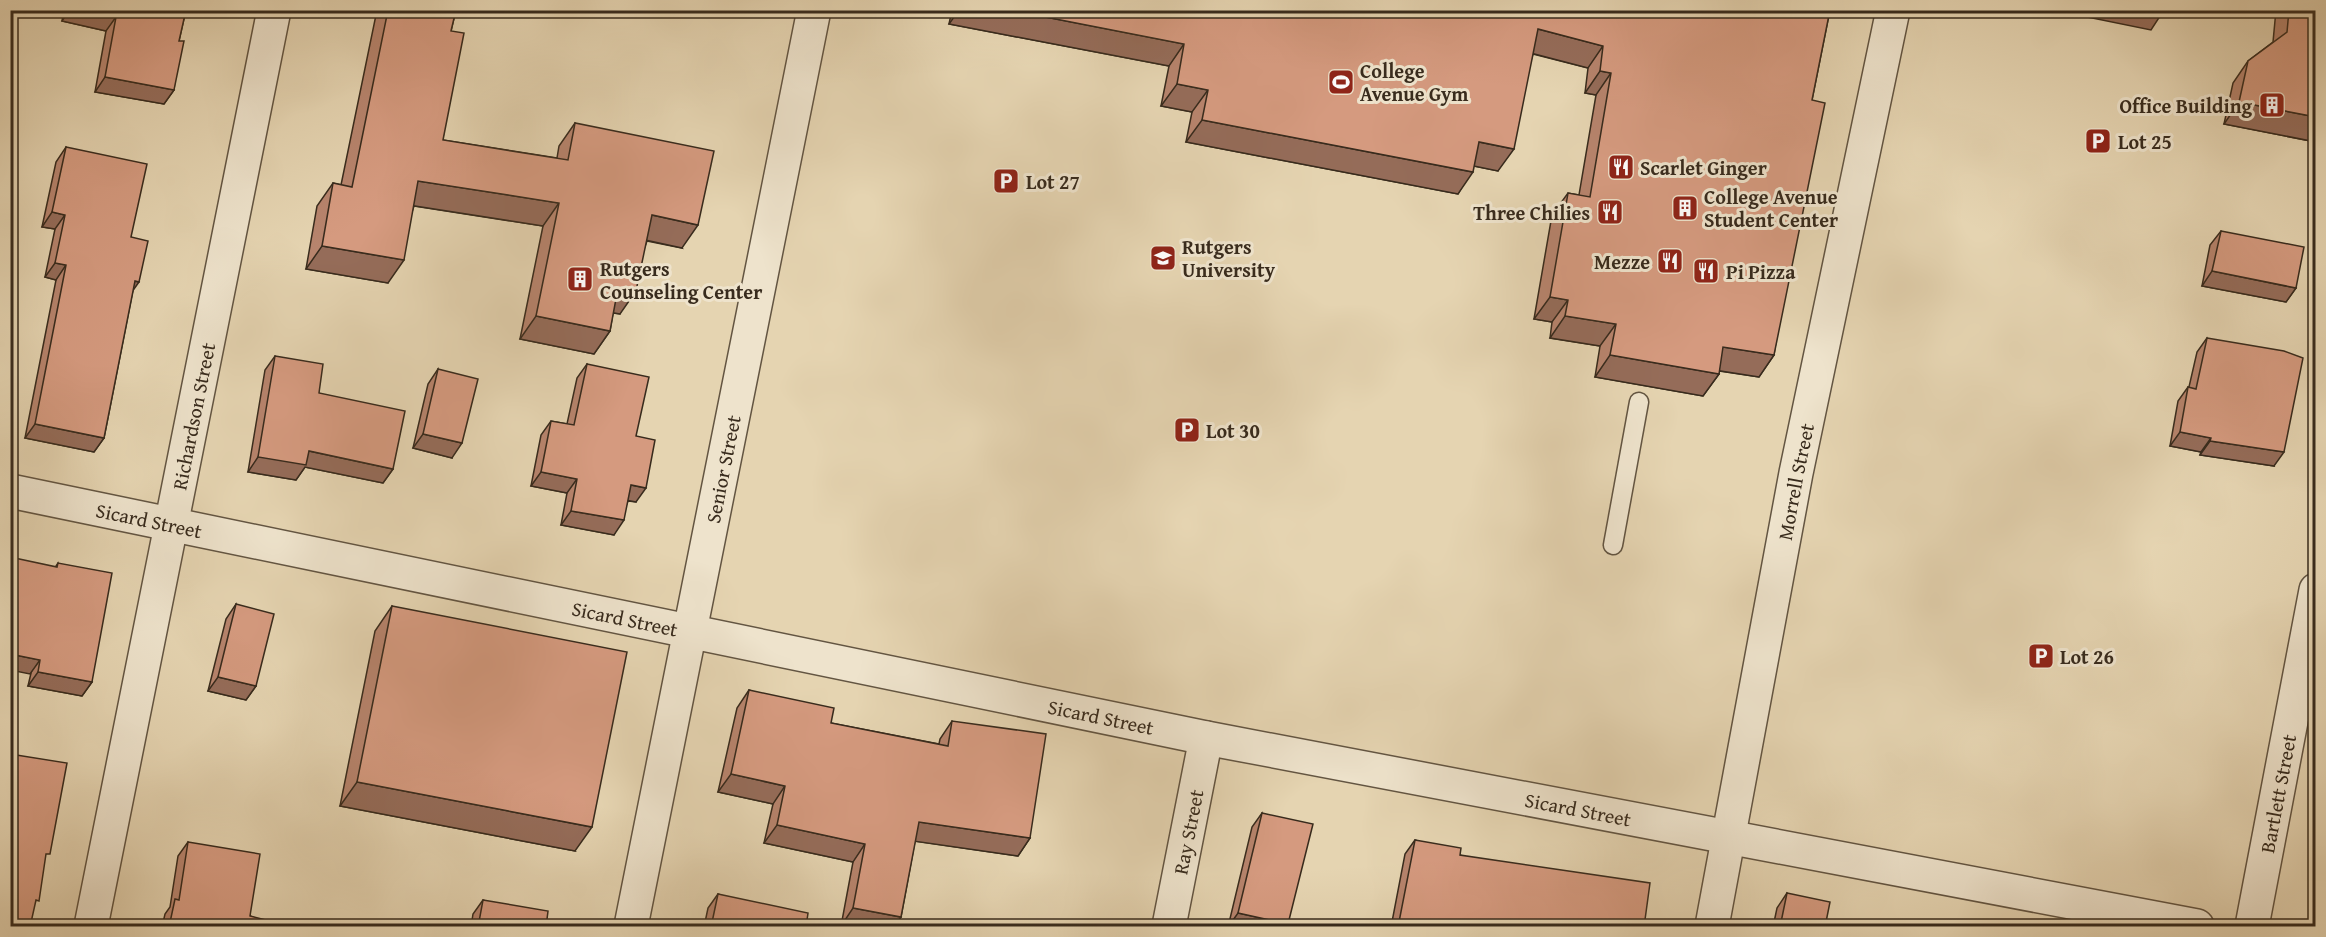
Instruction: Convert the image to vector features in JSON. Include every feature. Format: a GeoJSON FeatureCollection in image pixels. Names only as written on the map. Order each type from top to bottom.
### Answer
{"type":"FeatureCollection","features":[{"type":"Feature","properties":{"kind":"street","name":"Richardson Street"},"geometry":{"type":"LineString","coordinates":[[92,927],[274,10]]}},
{"type":"Feature","properties":{"kind":"street","name":"Senior Street"},"geometry":{"type":"LineString","coordinates":[[632,927],[688,633],[814,10]]}},
{"type":"Feature","properties":{"kind":"street","name":"Morrell Street"},"geometry":{"type":"LineString","coordinates":[[1712,927],[1796,473],[1890,24]]}},
{"type":"Feature","properties":{"kind":"street","name":"Sicard Street"},"geometry":{"type":"LineString","coordinates":[[10,491],[688,633],[1206,738],[2197,927]]}},
{"type":"Feature","properties":{"kind":"street","name":"Bartlett Street"},"geometry":{"type":"LineString","coordinates":[[2252,927],[2316,590]]}},
{"type":"Feature","properties":{"kind":"street","name":"Ray Street"},"geometry":{"type":"LineString","coordinates":[[1170,927],[1206,738]]}},
{"type":"Feature","properties":{"kind":"lane"},"geometry":{"type":"LineString","coordinates":[[1613,545],[1639,402]]}},
{"type":"Feature","properties":{"kind":"building"},"geometry":{"type":"Polygon","coordinates":[[[88,10],[186,10],[179,41],[184,41],[174,90],[105,77],[116,17],[88,10]]]}},
{"type":"Feature","properties":{"kind":"building"},"geometry":{"type":"Polygon","coordinates":[[[388,10],[456,10],[451,31],[464,33],[443,140],[568,160],[575,123],[714,151],[698,225],[652,215],[636,291],[618,288],[610,331],[536,316],[559,203],[418,181],[404,260],[322,246],[333,183],[352,187],[388,10]]]}},
{"type":"Feature","properties":{"kind":"building"},"geometry":{"type":"Polygon","coordinates":[[[1009,10],[1830,10],[1812,100],[1825,103],[1774,355],[1723,347],[1719,374],[1610,355],[1616,324],[1565,316],[1568,300],[1550,297],[1568,193],[1590,197],[1611,73],[1600,71],[1603,46],[1538,29],[1514,149],[1479,142],[1473,172],[1202,120],[1208,90],[1177,84],[1184,44],[1009,10]]]}},
{"type":"Feature","properties":{"kind":"building"},"geometry":{"type":"Polygon","coordinates":[[[2289,10],[2316,10],[2316,117],[2239,102],[2248,61],[2287,32],[2289,10]]]}},
{"type":"Feature","properties":{"kind":"building"},"geometry":{"type":"Polygon","coordinates":[[[66,147],[147,164],[131,237],[148,241],[139,282],[135,281],[104,438],[35,424],[66,265],[55,263],[65,215],[52,212],[66,147]]]}},
{"type":"Feature","properties":{"kind":"building"},"geometry":{"type":"Polygon","coordinates":[[[2221,231],[2304,247],[2296,288],[2212,271],[2221,231]]]}},
{"type":"Feature","properties":{"kind":"building"},"geometry":{"type":"Polygon","coordinates":[[[2207,338],[2284,351],[2303,358],[2284,452],[2210,441],[2211,438],[2180,432],[2188,387],[2196,389],[2207,338]]]}},
{"type":"Feature","properties":{"kind":"building"},"geometry":{"type":"Polygon","coordinates":[[[275,356],[323,364],[319,393],[405,411],[393,469],[309,451],[306,465],[258,457],[275,356]]]}},
{"type":"Feature","properties":{"kind":"building"},"geometry":{"type":"Polygon","coordinates":[[[587,364],[649,377],[636,436],[655,440],[646,488],[631,485],[624,520],[571,511],[577,479],[541,472],[551,421],[574,425],[587,364]]]}},
{"type":"Feature","properties":{"kind":"building"},"geometry":{"type":"Polygon","coordinates":[[[438,369],[478,379],[462,443],[423,434],[438,369]]]}},
{"type":"Feature","properties":{"kind":"building"},"geometry":{"type":"Polygon","coordinates":[[[10,557],[57,567],[58,563],[112,573],[92,682],[38,672],[40,660],[10,654],[10,557]]]}},
{"type":"Feature","properties":{"kind":"building"},"geometry":{"type":"Polygon","coordinates":[[[236,604],[274,614],[256,686],[218,677],[236,604]]]}},
{"type":"Feature","properties":{"kind":"building"},"geometry":{"type":"Polygon","coordinates":[[[392,606],[627,652],[592,827],[357,782],[392,606]]]}},
{"type":"Feature","properties":{"kind":"building"},"geometry":{"type":"Polygon","coordinates":[[[749,690],[834,708],[831,723],[948,746],[952,721],[1046,734],[1030,838],[919,822],[901,917],[853,908],[865,844],[777,825],[785,786],[731,774],[749,690]]]}},
{"type":"Feature","properties":{"kind":"building"},"geometry":{"type":"Polygon","coordinates":[[[10,754],[67,763],[50,854],[46,854],[39,901],[36,900],[30,927],[10,927],[10,754]]]}},
{"type":"Feature","properties":{"kind":"building"},"geometry":{"type":"Polygon","coordinates":[[[1262,813],[1313,824],[1288,924],[1238,913],[1262,813]]]}},
{"type":"Feature","properties":{"kind":"building"},"geometry":{"type":"Polygon","coordinates":[[[1415,840],[1461,848],[1460,855],[1650,883],[1644,927],[1398,927],[1415,840]]]}},
{"type":"Feature","properties":{"kind":"building"},"geometry":{"type":"Polygon","coordinates":[[[188,842],[260,854],[250,916],[278,923],[278,927],[169,927],[175,899],[179,900],[188,842]]]}},
{"type":"Feature","properties":{"kind":"building"},"geometry":{"type":"Polygon","coordinates":[[[1787,893],[1830,902],[1825,927],[1780,927],[1787,893]]]}},
{"type":"Feature","properties":{"kind":"building"},"geometry":{"type":"Polygon","coordinates":[[[718,894],[808,913],[806,927],[711,927],[718,894]]]}},
{"type":"Feature","properties":{"kind":"building"},"geometry":{"type":"Polygon","coordinates":[[[483,900],[548,911],[546,927],[478,927],[483,900]]]}},
{"type":"Feature","properties":{"kind":"building"},"geometry":{"type":"Polygon","coordinates":[[[1954,920],[1990,927],[1953,927],[1954,920]]]}},
{"type":"Feature","properties":{"kind":"place","name":"College Avenue Gym"},"geometry":{"type":"Point","coordinates":[1341,82]}},
{"type":"Feature","properties":{"kind":"place","name":"Office Building"},"geometry":{"type":"Point","coordinates":[2272,105]}},
{"type":"Feature","properties":{"kind":"place","name":"Lot 25"},"geometry":{"type":"Point","coordinates":[2098,141]}},
{"type":"Feature","properties":{"kind":"place","name":"Scarlet Ginger"},"geometry":{"type":"Point","coordinates":[1621,167]}},
{"type":"Feature","properties":{"kind":"place","name":"Lot 27"},"geometry":{"type":"Point","coordinates":[1006,181]}},
{"type":"Feature","properties":{"kind":"place","name":"College Avenue Student Center"},"geometry":{"type":"Point","coordinates":[1685,208]}},
{"type":"Feature","properties":{"kind":"place","name":"Three Chilies"},"geometry":{"type":"Point","coordinates":[1610,212]}},
{"type":"Feature","properties":{"kind":"place","name":"Rutgers University"},"geometry":{"type":"Point","coordinates":[1163,258]}},
{"type":"Feature","properties":{"kind":"place","name":"Mezze"},"geometry":{"type":"Point","coordinates":[1670,261]}},
{"type":"Feature","properties":{"kind":"place","name":"Pi Pizza"},"geometry":{"type":"Point","coordinates":[1706,271]}},
{"type":"Feature","properties":{"kind":"place","name":"Rutgers Counseling Center"},"geometry":{"type":"Point","coordinates":[580,279]}},
{"type":"Feature","properties":{"kind":"place","name":"Lot 30"},"geometry":{"type":"Point","coordinates":[1187,430]}},
{"type":"Feature","properties":{"kind":"place","name":"Lot 26"},"geometry":{"type":"Point","coordinates":[2041,656]}}]}
